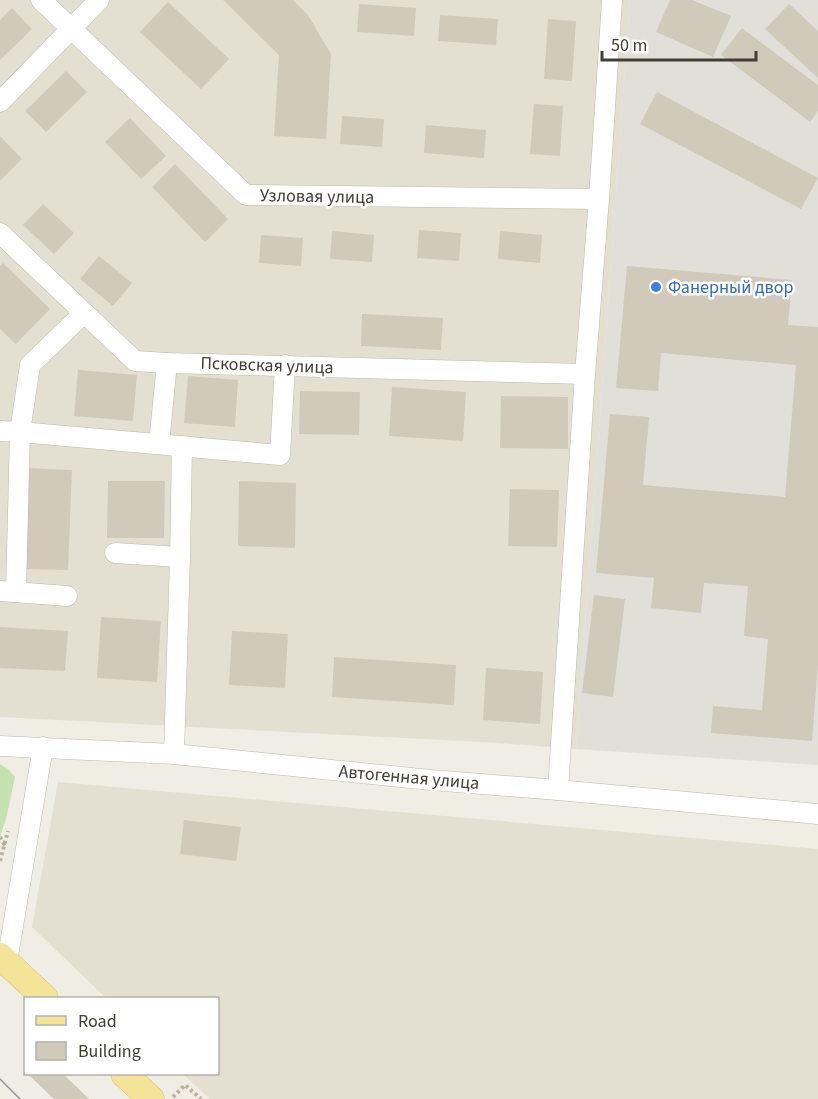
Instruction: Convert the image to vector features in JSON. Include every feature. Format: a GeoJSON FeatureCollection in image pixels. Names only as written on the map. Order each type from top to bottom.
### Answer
{"type":"FeatureCollection","features":[{"type":"Feature","properties":{"kind":"main road"},"geometry":{"type":"LineString","coordinates":[[3,959],[43,997]]}},
{"type":"Feature","properties":{"kind":"main road"},"geometry":{"type":"LineString","coordinates":[[125,1075],[151,1099]]}},
{"type":"Feature","properties":{"kind":"street","name":"Узловая улица"},"geometry":{"type":"LineString","coordinates":[[41,0],[246,195],[599,199]]}},
{"type":"Feature","properties":{"kind":"street"},"geometry":{"type":"LineString","coordinates":[[0,102],[99,0]]}},
{"type":"Feature","properties":{"kind":"street"},"geometry":{"type":"LineString","coordinates":[[558,790],[612,0]]}},
{"type":"Feature","properties":{"kind":"street","name":"Псковская улица"},"geometry":{"type":"LineString","coordinates":[[0,233],[135,361],[585,374]]}},
{"type":"Feature","properties":{"kind":"street"},"geometry":{"type":"LineString","coordinates":[[67,596],[8,591],[20,432],[30,365],[84,313]]}},
{"type":"Feature","properties":{"kind":"street"},"geometry":{"type":"LineString","coordinates":[[159,444],[167,363]]}},
{"type":"Feature","properties":{"kind":"street"},"geometry":{"type":"LineString","coordinates":[[0,431],[280,455],[285,365]]}},
{"type":"Feature","properties":{"kind":"street"},"geometry":{"type":"LineString","coordinates":[[174,754],[182,446]]}},
{"type":"Feature","properties":{"kind":"street"},"geometry":{"type":"LineString","coordinates":[[115,553],[180,557]]}},
{"type":"Feature","properties":{"kind":"street","name":"Автогенная улица"},"geometry":{"type":"LineString","coordinates":[[0,746],[174,754],[430,780],[818,814]]}},
{"type":"Feature","properties":{"kind":"street"},"geometry":{"type":"LineString","coordinates":[[3,959],[43,747]]}},
{"type":"Feature","properties":{"kind":"path"},"geometry":{"type":"LineString","coordinates":[[0,837],[4,844],[0,843]]}},
{"type":"Feature","properties":{"kind":"path"},"geometry":{"type":"LineString","coordinates":[[171,1099],[184,1085],[201,1099]]}},
{"type":"Feature","properties":{"kind":"shaded area"},"geometry":{"type":"Polygon","coordinates":[[[0,0],[630,0],[576,749],[0,717],[0,0]]]}},
{"type":"Feature","properties":{"kind":"shaded area"},"geometry":{"type":"Polygon","coordinates":[[[630,0],[818,0],[818,765],[576,749],[630,0]]]}},
{"type":"Feature","properties":{"kind":"shaded area"},"geometry":{"type":"Polygon","coordinates":[[[58,782],[818,849],[818,1099],[210,1099],[184,1075],[219,1075],[219,997],[105,997],[32,927],[58,782]]]}},
{"type":"Feature","properties":{"kind":"green space"},"geometry":{"type":"Polygon","coordinates":[[[0,764],[15,777],[0,837],[0,764]]]}},
{"type":"Feature","properties":{"kind":"building"},"geometry":{"type":"Polygon","coordinates":[[[223,0],[293,0],[308,15],[331,54],[326,139],[274,136],[279,55],[223,0]]]}},
{"type":"Feature","properties":{"kind":"building"},"geometry":{"type":"Polygon","coordinates":[[[670,0],[692,0],[731,16],[713,57],[656,32],[670,0]]]}},
{"type":"Feature","properties":{"kind":"building"},"geometry":{"type":"Polygon","coordinates":[[[168,2],[229,59],[201,89],[140,32],[168,2]]]}},
{"type":"Feature","properties":{"kind":"building"},"geometry":{"type":"Polygon","coordinates":[[[359,4],[416,8],[414,36],[357,32],[359,4]]]}},
{"type":"Feature","properties":{"kind":"building"},"geometry":{"type":"Polygon","coordinates":[[[789,4],[818,31],[818,78],[765,29],[789,4]]]}},
{"type":"Feature","properties":{"kind":"building"},"geometry":{"type":"Polygon","coordinates":[[[12,8],[32,29],[0,60],[0,20],[12,8]]]}},
{"type":"Feature","properties":{"kind":"building"},"geometry":{"type":"Polygon","coordinates":[[[440,15],[498,19],[496,45],[438,41],[440,15]]]}},
{"type":"Feature","properties":{"kind":"building"},"geometry":{"type":"Polygon","coordinates":[[[548,19],[576,21],[572,81],[544,79],[548,19]]]}},
{"type":"Feature","properties":{"kind":"building"},"geometry":{"type":"Polygon","coordinates":[[[742,28],[818,85],[818,111],[810,122],[721,55],[742,28]]]}},
{"type":"Feature","properties":{"kind":"building"},"geometry":{"type":"Polygon","coordinates":[[[66,71],[87,92],[46,132],[25,111],[66,71]]]}},
{"type":"Feature","properties":{"kind":"building"},"geometry":{"type":"Polygon","coordinates":[[[657,92],[818,178],[801,209],[640,124],[657,92]]]}},
{"type":"Feature","properties":{"kind":"building"},"geometry":{"type":"Polygon","coordinates":[[[534,104],[563,106],[560,156],[530,154],[534,104]]]}},
{"type":"Feature","properties":{"kind":"building"},"geometry":{"type":"Polygon","coordinates":[[[342,116],[384,119],[382,147],[340,144],[342,116]]]}},
{"type":"Feature","properties":{"kind":"building"},"geometry":{"type":"Polygon","coordinates":[[[130,118],[166,156],[141,179],[105,142],[130,118]]]}},
{"type":"Feature","properties":{"kind":"building"},"geometry":{"type":"Polygon","coordinates":[[[426,125],[486,130],[484,158],[424,153],[426,125]]]}},
{"type":"Feature","properties":{"kind":"building"},"geometry":{"type":"Polygon","coordinates":[[[0,136],[22,159],[0,181],[0,136]]]}},
{"type":"Feature","properties":{"kind":"building"},"geometry":{"type":"Polygon","coordinates":[[[175,164],[228,219],[205,242],[152,187],[175,164]]]}},
{"type":"Feature","properties":{"kind":"building"},"geometry":{"type":"Polygon","coordinates":[[[43,204],[74,233],[54,254],[23,225],[43,204]]]}},
{"type":"Feature","properties":{"kind":"building"},"geometry":{"type":"Polygon","coordinates":[[[419,230],[461,233],[459,261],[417,258],[419,230]]]}},
{"type":"Feature","properties":{"kind":"building"},"geometry":{"type":"Polygon","coordinates":[[[332,231],[374,235],[372,262],[330,259],[332,231]]]}},
{"type":"Feature","properties":{"kind":"building"},"geometry":{"type":"Polygon","coordinates":[[[500,231],[542,235],[540,263],[498,259],[500,231]]]}},
{"type":"Feature","properties":{"kind":"building"},"geometry":{"type":"Polygon","coordinates":[[[261,235],[303,238],[301,266],[259,263],[261,235]]]}},
{"type":"Feature","properties":{"kind":"building"},"geometry":{"type":"Polygon","coordinates":[[[99,256],[132,283],[113,306],[80,279],[99,256]]]}},
{"type":"Feature","properties":{"kind":"building"},"geometry":{"type":"Polygon","coordinates":[[[3,263],[50,309],[16,344],[0,329],[0,266],[3,263]]]}},
{"type":"Feature","properties":{"kind":"building"},"geometry":{"type":"Polygon","coordinates":[[[627,266],[792,280],[788,325],[818,327],[818,665],[812,741],[711,733],[713,706],[762,710],[768,639],[744,636],[748,586],[704,583],[701,613],[651,608],[654,578],[596,573],[610,414],[649,417],[643,485],[785,497],[796,365],[661,353],[658,391],[616,388],[627,266]]]}},
{"type":"Feature","properties":{"kind":"building"},"geometry":{"type":"Polygon","coordinates":[[[362,314],[443,318],[441,350],[361,346],[362,314]]]}},
{"type":"Feature","properties":{"kind":"building"},"geometry":{"type":"Polygon","coordinates":[[[78,370],[137,375],[133,421],[74,416],[78,370]]]}},
{"type":"Feature","properties":{"kind":"building"},"geometry":{"type":"Polygon","coordinates":[[[188,376],[238,380],[235,427],[184,423],[188,376]]]}},
{"type":"Feature","properties":{"kind":"building"},"geometry":{"type":"Polygon","coordinates":[[[392,387],[466,392],[463,441],[389,436],[392,387]]]}},
{"type":"Feature","properties":{"kind":"building"},"geometry":{"type":"Polygon","coordinates":[[[300,391],[360,392],[359,435],[299,434],[300,391]]]}},
{"type":"Feature","properties":{"kind":"building"},"geometry":{"type":"Polygon","coordinates":[[[501,396],[568,397],[568,449],[500,448],[501,396]]]}},
{"type":"Feature","properties":{"kind":"building"},"geometry":{"type":"Polygon","coordinates":[[[26,468],[72,470],[68,570],[22,569],[26,468]]]}},
{"type":"Feature","properties":{"kind":"building"},"geometry":{"type":"Polygon","coordinates":[[[108,481],[165,481],[164,538],[107,538],[108,481]]]}},
{"type":"Feature","properties":{"kind":"building"},"geometry":{"type":"Polygon","coordinates":[[[239,481],[296,483],[295,548],[238,546],[239,481]]]}},
{"type":"Feature","properties":{"kind":"building"},"geometry":{"type":"Polygon","coordinates":[[[510,489],[559,490],[557,547],[508,546],[510,489]]]}},
{"type":"Feature","properties":{"kind":"building"},"geometry":{"type":"Polygon","coordinates":[[[594,595],[625,599],[613,697],[582,693],[594,595]]]}},
{"type":"Feature","properties":{"kind":"building"},"geometry":{"type":"Polygon","coordinates":[[[101,617],[161,621],[157,682],[97,678],[101,617]]]}},
{"type":"Feature","properties":{"kind":"building"},"geometry":{"type":"Polygon","coordinates":[[[0,627],[68,631],[65,671],[0,668],[0,627]]]}},
{"type":"Feature","properties":{"kind":"building"},"geometry":{"type":"Polygon","coordinates":[[[232,631],[288,634],[285,688],[229,685],[232,631]]]}},
{"type":"Feature","properties":{"kind":"building"},"geometry":{"type":"Polygon","coordinates":[[[334,657],[456,665],[454,705],[332,697],[334,657]]]}},
{"type":"Feature","properties":{"kind":"building"},"geometry":{"type":"Polygon","coordinates":[[[486,668],[543,672],[540,724],[483,720],[486,668]]]}},
{"type":"Feature","properties":{"kind":"building"},"geometry":{"type":"Polygon","coordinates":[[[184,820],[241,827],[236,861],[180,854],[184,820]]]}},
{"type":"Feature","properties":{"kind":"building"},"geometry":{"type":"Polygon","coordinates":[[[64,1075],[89,1099],[54,1099],[30,1076],[64,1075]]]}},
{"type":"Feature","properties":{"kind":"tram line"},"geometry":{"type":"LineString","coordinates":[[0,1079],[20,1099]]}},
{"type":"Feature","properties":{"kind":"place","name":"Фанерный двор"},"geometry":{"type":"Point","coordinates":[656,287]}}]}
